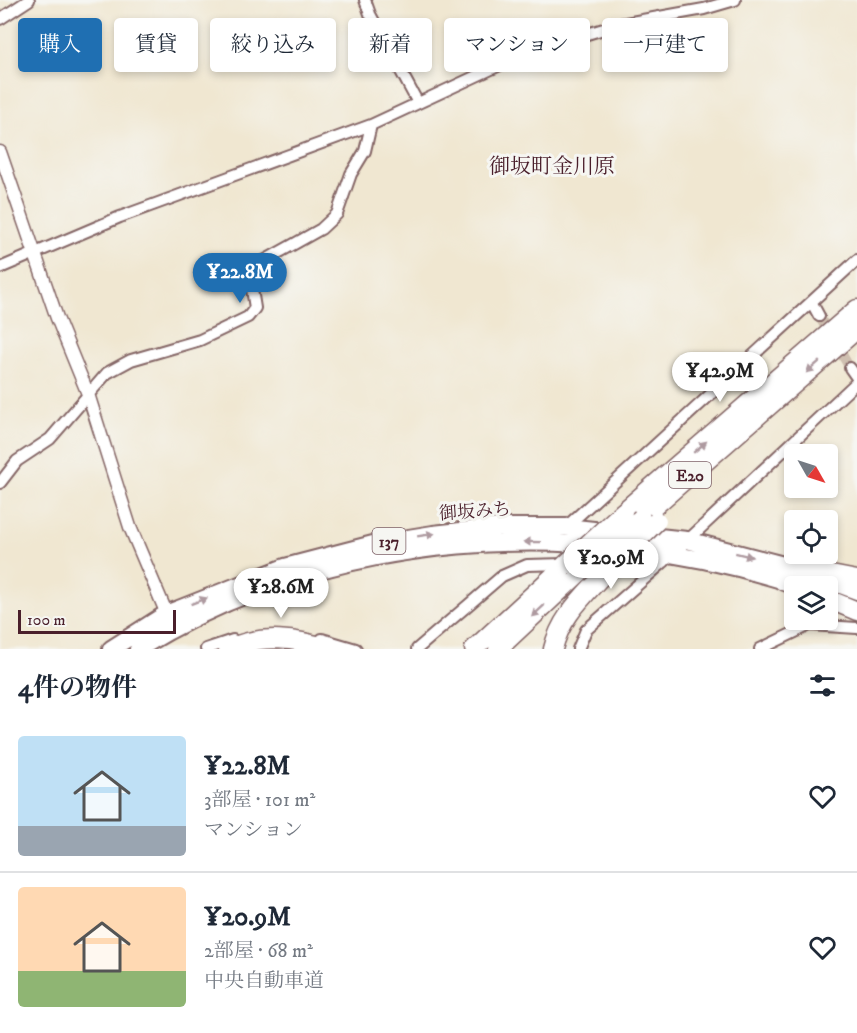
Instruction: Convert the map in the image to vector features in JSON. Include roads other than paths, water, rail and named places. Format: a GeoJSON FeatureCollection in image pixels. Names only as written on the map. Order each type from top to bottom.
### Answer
{"type":"FeatureCollection","features":[{"type":"Feature","properties":{"kind":"highway","name":"E20"},"geometry":{"type":"LineString","coordinates":[[498,649],[623,512],[857,309]]}},
{"type":"Feature","properties":{"kind":"highway","name":"E20"},"geometry":{"type":"LineString","coordinates":[[474,649],[504,621],[571,570],[649,520],[738,432],[857,329]]}},
{"type":"Feature","properties":{"kind":"highway"},"geometry":{"type":"LineString","coordinates":[[553,649],[565,618],[649,520]]}},
{"type":"Feature","properties":{"kind":"highway","name":"御坂みち"},"geometry":{"type":"LineString","coordinates":[[111,649],[285,567],[377,543],[433,534],[498,527],[566,527],[687,540],[784,576]]}},
{"type":"Feature","properties":{"kind":"highway","name":"御坂みち"},"geometry":{"type":"LineString","coordinates":[[138,649],[169,621],[341,565],[404,552],[497,542],[577,543],[784,578]]}},
{"type":"Feature","properties":{"kind":"highway"},"geometry":{"type":"LineString","coordinates":[[838,580],[857,580]]}},
{"type":"Feature","properties":{"kind":"highway","name":"御坂みち"},"geometry":{"type":"LineString","coordinates":[[838,588],[857,591]]}},
{"type":"Feature","properties":{"kind":"highway"},"geometry":{"type":"LineString","coordinates":[[838,600],[857,605]]}},
{"type":"Feature","properties":{"kind":"highway"},"geometry":{"type":"LineString","coordinates":[[838,602],[857,611]]}},
{"type":"Feature","properties":{"kind":"highway"},"geometry":{"type":"LineString","coordinates":[[460,649],[488,622],[504,621]]}},
{"type":"Feature","properties":{"kind":"highway"},"geometry":{"type":"LineString","coordinates":[[228,649],[253,641],[271,639],[308,642],[332,649]]}},
{"type":"Feature","properties":{"kind":"street"},"geometry":{"type":"LineString","coordinates":[[0,19],[29,0]]}},
{"type":"Feature","properties":{"kind":"street"},"geometry":{"type":"LineString","coordinates":[[365,0],[370,14],[418,103]]}},
{"type":"Feature","properties":{"kind":"street"},"geometry":{"type":"LineString","coordinates":[[0,268],[120,218],[370,125],[543,46],[620,24],[704,9],[735,0]]}},
{"type":"Feature","properties":{"kind":"street"},"geometry":{"type":"LineString","coordinates":[[0,483],[17,461],[50,439],[107,373],[131,360],[200,340],[248,317],[255,308],[250,277],[260,263],[321,228],[337,214],[351,174],[365,151],[370,125]]}},
{"type":"Feature","properties":{"kind":"street"},"geometry":{"type":"LineString","coordinates":[[0,152],[57,318],[88,394],[130,527],[169,621]]}},
{"type":"Feature","properties":{"kind":"street"},"geometry":{"type":"LineString","coordinates":[[566,527],[857,260]]}},
{"type":"Feature","properties":{"kind":"street"},"geometry":{"type":"LineString","coordinates":[[812,303],[819,316]]}},
{"type":"Feature","properties":{"kind":"street"},"geometry":{"type":"LineString","coordinates":[[578,649],[586,630],[669,557],[857,380],[850,368]]}},
{"type":"Feature","properties":{"kind":"street"},"geometry":{"type":"LineString","coordinates":[[417,649],[502,576],[528,565],[669,557]]}},
{"type":"Feature","properties":{"kind":"street"},"geometry":{"type":"LineString","coordinates":[[760,649],[810,625],[857,628]]}},
{"type":"Feature","properties":{"kind":"street"},"geometry":{"type":"LineString","coordinates":[[206,649],[250,635],[295,633],[338,642],[356,649]]}},
{"type":"Feature","properties":{"kind":"tunnel"},"geometry":{"type":"LineString","coordinates":[[819,316],[850,368]]}},
{"type":"Feature","properties":{"kind":"district","name":"御坂町金川原"},"geometry":{"type":"Point","coordinates":[552,166]}}]}
